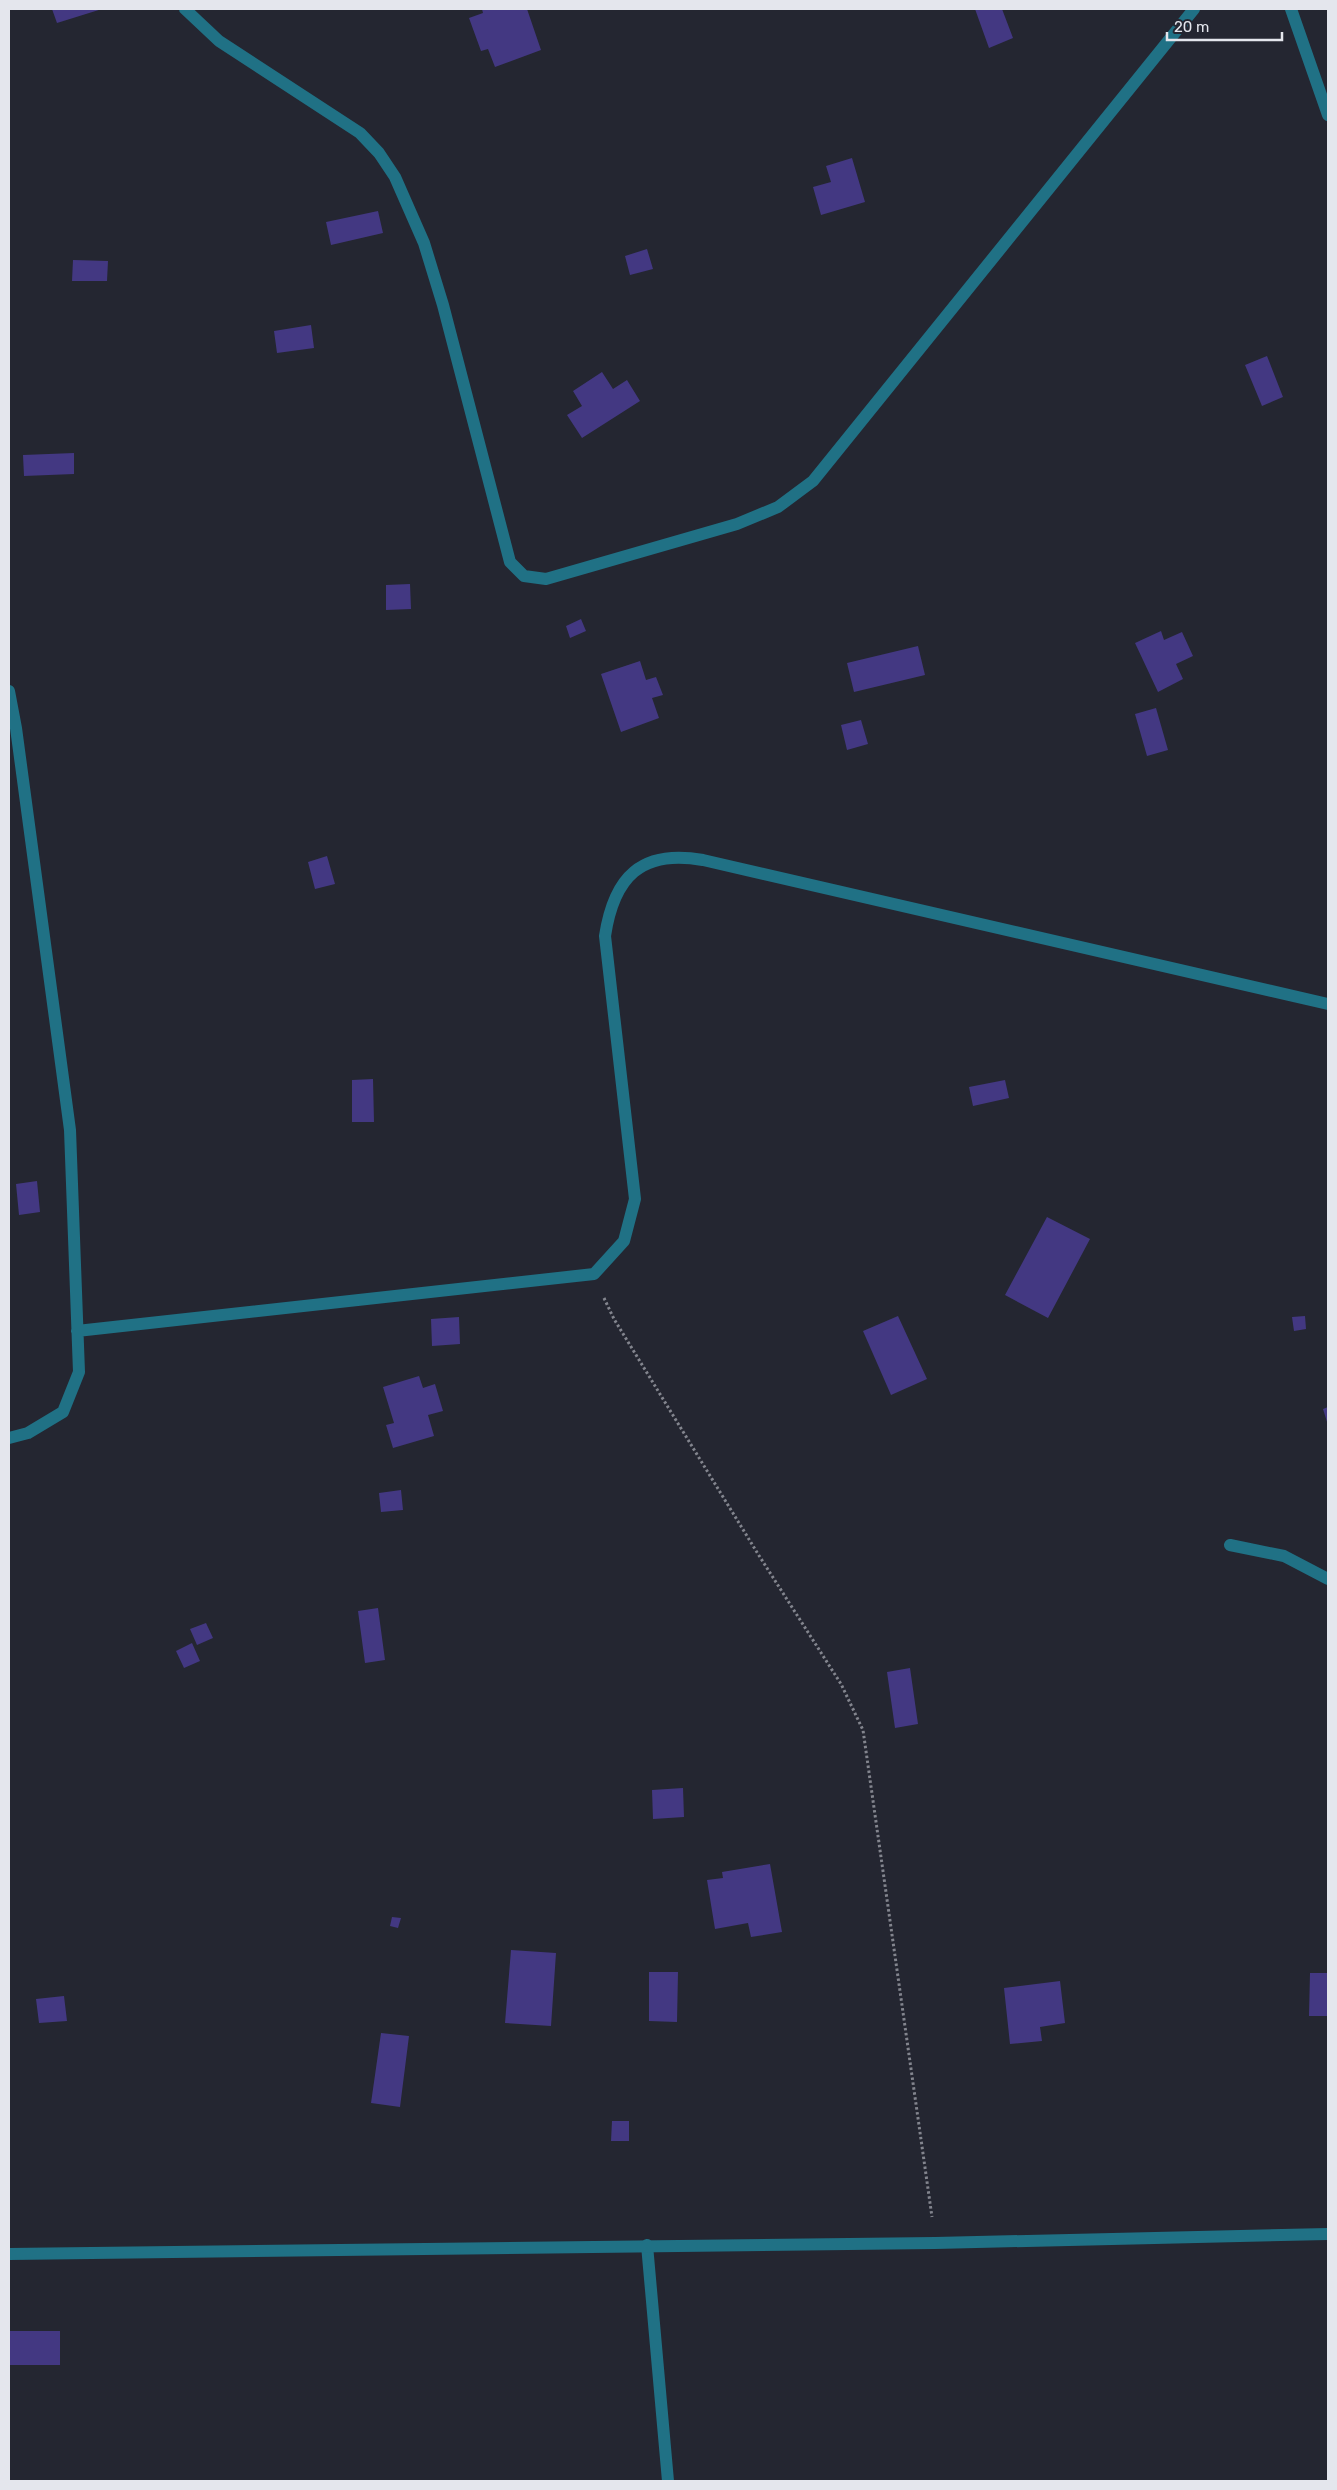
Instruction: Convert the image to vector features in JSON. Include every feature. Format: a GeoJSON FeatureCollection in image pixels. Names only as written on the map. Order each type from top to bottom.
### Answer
{"type":"FeatureCollection","features":[{"type":"Feature","properties":{"kind":"street"},"geometry":{"type":"LineString","coordinates":[[185,9],[219,41],[360,133],[379,153],[395,177],[424,243],[443,305],[510,562],[524,576],[546,579],[737,524],[778,507],[813,481],[1194,9]]}},
{"type":"Feature","properties":{"kind":"street"},"geometry":{"type":"LineString","coordinates":[[1291,9],[1328,115]]}},
{"type":"Feature","properties":{"kind":"street"},"geometry":{"type":"LineString","coordinates":[[9,691],[18,738],[70,1130],[80,1372],[63,1412],[28,1432],[9,1438]]}},
{"type":"Feature","properties":{"kind":"street"},"geometry":{"type":"LineString","coordinates":[[77,1331],[594,1274],[624,1241],[635,1199],[605,936],[606,926],[614,896],[632,872],[660,859],[680,856],[703,860],[1328,1004]]}},
{"type":"Feature","properties":{"kind":"street"},"geometry":{"type":"LineString","coordinates":[[1230,1545],[1284,1556],[1328,1579]]}},
{"type":"Feature","properties":{"kind":"street"},"geometry":{"type":"LineString","coordinates":[[9,2254],[935,2243],[1328,2234]]}},
{"type":"Feature","properties":{"kind":"street"},"geometry":{"type":"LineString","coordinates":[[647,2245],[668,2481]]}},
{"type":"Feature","properties":{"kind":"path"},"geometry":{"type":"LineString","coordinates":[[594,1274],[614,1319],[758,1554],[841,1684],[863,1730],[935,2243]]}},
{"type":"Feature","properties":{"kind":"building"},"geometry":{"type":"Polygon","coordinates":[[[52,9],[102,9],[57,23],[52,9]]]}},
{"type":"Feature","properties":{"kind":"building"},"geometry":{"type":"Polygon","coordinates":[[[482,9],[527,9],[541,50],[495,67],[488,49],[481,51],[469,18],[483,13],[482,9]]]}},
{"type":"Feature","properties":{"kind":"building"},"geometry":{"type":"Polygon","coordinates":[[[975,9],[1002,9],[1013,38],[989,48],[975,9]]]}},
{"type":"Feature","properties":{"kind":"building"},"geometry":{"type":"Polygon","coordinates":[[[852,158],[865,202],[821,215],[813,187],[831,182],[826,166],[852,158]]]}},
{"type":"Feature","properties":{"kind":"building"},"geometry":{"type":"Polygon","coordinates":[[[378,211],[383,233],[331,245],[326,222],[378,211]]]}},
{"type":"Feature","properties":{"kind":"building"},"geometry":{"type":"Polygon","coordinates":[[[647,249],[653,269],[630,275],[625,256],[647,249]]]}},
{"type":"Feature","properties":{"kind":"building"},"geometry":{"type":"Polygon","coordinates":[[[73,260],[108,261],[107,281],[72,281],[73,260]]]}},
{"type":"Feature","properties":{"kind":"building"},"geometry":{"type":"Polygon","coordinates":[[[311,325],[314,348],[277,353],[274,331],[311,325]]]}},
{"type":"Feature","properties":{"kind":"building"},"geometry":{"type":"Polygon","coordinates":[[[1267,356],[1283,397],[1262,406],[1245,365],[1267,356]]]}},
{"type":"Feature","properties":{"kind":"building"},"geometry":{"type":"Polygon","coordinates":[[[602,372],[613,389],[627,380],[640,401],[582,438],[567,415],[582,406],[573,391],[602,372]]]}},
{"type":"Feature","properties":{"kind":"building"},"geometry":{"type":"Polygon","coordinates":[[[74,453],[74,474],[24,476],[23,455],[74,453]]]}},
{"type":"Feature","properties":{"kind":"building"},"geometry":{"type":"Polygon","coordinates":[[[410,584],[411,609],[386,610],[386,585],[410,584]]]}},
{"type":"Feature","properties":{"kind":"building"},"geometry":{"type":"Polygon","coordinates":[[[581,619],[586,631],[570,638],[566,626],[581,619]]]}},
{"type":"Feature","properties":{"kind":"building"},"geometry":{"type":"Polygon","coordinates":[[[1161,631],[1164,640],[1182,632],[1193,656],[1176,664],[1183,679],[1158,692],[1135,643],[1161,631]]]}},
{"type":"Feature","properties":{"kind":"building"},"geometry":{"type":"Polygon","coordinates":[[[918,646],[925,675],[854,692],[847,663],[918,646]]]}},
{"type":"Feature","properties":{"kind":"building"},"geometry":{"type":"Polygon","coordinates":[[[640,661],[646,680],[656,677],[663,695],[652,698],[659,718],[621,732],[601,674],[640,661]]]}},
{"type":"Feature","properties":{"kind":"building"},"geometry":{"type":"Polygon","coordinates":[[[1156,708],[1168,750],[1147,756],[1135,714],[1156,708]]]}},
{"type":"Feature","properties":{"kind":"building"},"geometry":{"type":"Polygon","coordinates":[[[861,720],[868,744],[847,750],[841,725],[861,720]]]}},
{"type":"Feature","properties":{"kind":"building"},"geometry":{"type":"Polygon","coordinates":[[[327,856],[335,884],[315,889],[308,862],[327,856]]]}},
{"type":"Feature","properties":{"kind":"building"},"geometry":{"type":"Polygon","coordinates":[[[373,1079],[374,1122],[352,1122],[352,1080],[373,1079]]]}},
{"type":"Feature","properties":{"kind":"building"},"geometry":{"type":"Polygon","coordinates":[[[1005,1080],[1009,1098],[973,1106],[969,1087],[1005,1080]]]}},
{"type":"Feature","properties":{"kind":"building"},"geometry":{"type":"Polygon","coordinates":[[[37,1181],[40,1212],[19,1215],[16,1184],[37,1181]]]}},
{"type":"Feature","properties":{"kind":"building"},"geometry":{"type":"Polygon","coordinates":[[[1047,1217],[1090,1239],[1048,1318],[1005,1295],[1047,1217]]]}},
{"type":"Feature","properties":{"kind":"building"},"geometry":{"type":"Polygon","coordinates":[[[898,1316],[927,1379],[891,1395],[863,1331],[898,1316]]]}},
{"type":"Feature","properties":{"kind":"building"},"geometry":{"type":"Polygon","coordinates":[[[1305,1316],[1306,1329],[1294,1331],[1292,1317],[1305,1316]]]}},
{"type":"Feature","properties":{"kind":"building"},"geometry":{"type":"Polygon","coordinates":[[[459,1317],[460,1344],[432,1346],[431,1319],[459,1317]]]}},
{"type":"Feature","properties":{"kind":"building"},"geometry":{"type":"Polygon","coordinates":[[[419,1376],[423,1388],[435,1384],[443,1411],[428,1415],[434,1436],[393,1448],[386,1425],[394,1423],[383,1387],[419,1376]]]}},
{"type":"Feature","properties":{"kind":"building"},"geometry":{"type":"Polygon","coordinates":[[[1328,1407],[1328,1425],[1323,1409],[1328,1407]]]}},
{"type":"Feature","properties":{"kind":"building"},"geometry":{"type":"Polygon","coordinates":[[[401,1490],[403,1510],[381,1512],[379,1493],[401,1490]]]}},
{"type":"Feature","properties":{"kind":"building"},"geometry":{"type":"Polygon","coordinates":[[[378,1608],[385,1660],[365,1663],[358,1611],[378,1608]]]}},
{"type":"Feature","properties":{"kind":"building"},"geometry":{"type":"Polygon","coordinates":[[[206,1623],[213,1638],[197,1645],[190,1629],[206,1623]]]}},
{"type":"Feature","properties":{"kind":"building"},"geometry":{"type":"Polygon","coordinates":[[[192,1643],[200,1661],[184,1668],[176,1651],[192,1643]]]}},
{"type":"Feature","properties":{"kind":"building"},"geometry":{"type":"Polygon","coordinates":[[[910,1668],[918,1724],[895,1728],[887,1672],[910,1668]]]}},
{"type":"Feature","properties":{"kind":"building"},"geometry":{"type":"Polygon","coordinates":[[[683,1788],[684,1817],[653,1819],[652,1790],[683,1788]]]}},
{"type":"Feature","properties":{"kind":"building"},"geometry":{"type":"Polygon","coordinates":[[[770,1864],[782,1932],[751,1937],[748,1923],[715,1929],[707,1880],[723,1878],[722,1872],[770,1864]]]}},
{"type":"Feature","properties":{"kind":"building"},"geometry":{"type":"Polygon","coordinates":[[[392,1917],[401,1918],[398,1928],[390,1926],[392,1917]]]}},
{"type":"Feature","properties":{"kind":"building"},"geometry":{"type":"Polygon","coordinates":[[[511,1950],[556,1953],[551,2026],[505,2023],[511,1950]]]}},
{"type":"Feature","properties":{"kind":"building"},"geometry":{"type":"Polygon","coordinates":[[[649,1972],[678,1972],[677,2022],[649,2021],[649,1972]]]}},
{"type":"Feature","properties":{"kind":"building"},"geometry":{"type":"Polygon","coordinates":[[[1310,1973],[1328,1973],[1328,2016],[1309,2016],[1310,1973]]]}},
{"type":"Feature","properties":{"kind":"building"},"geometry":{"type":"Polygon","coordinates":[[[1060,1981],[1065,2023],[1040,2027],[1042,2041],[1010,2044],[1004,1988],[1060,1981]]]}},
{"type":"Feature","properties":{"kind":"building"},"geometry":{"type":"Polygon","coordinates":[[[64,1996],[67,2021],[39,2023],[36,1999],[64,1996]]]}},
{"type":"Feature","properties":{"kind":"building"},"geometry":{"type":"Polygon","coordinates":[[[381,2033],[409,2036],[400,2107],[371,2103],[381,2033]]]}},
{"type":"Feature","properties":{"kind":"building"},"geometry":{"type":"Polygon","coordinates":[[[612,2121],[629,2121],[629,2141],[611,2141],[612,2121]]]}},
{"type":"Feature","properties":{"kind":"building"},"geometry":{"type":"Polygon","coordinates":[[[9,2331],[60,2331],[60,2365],[9,2365],[9,2331]]]}}]}
